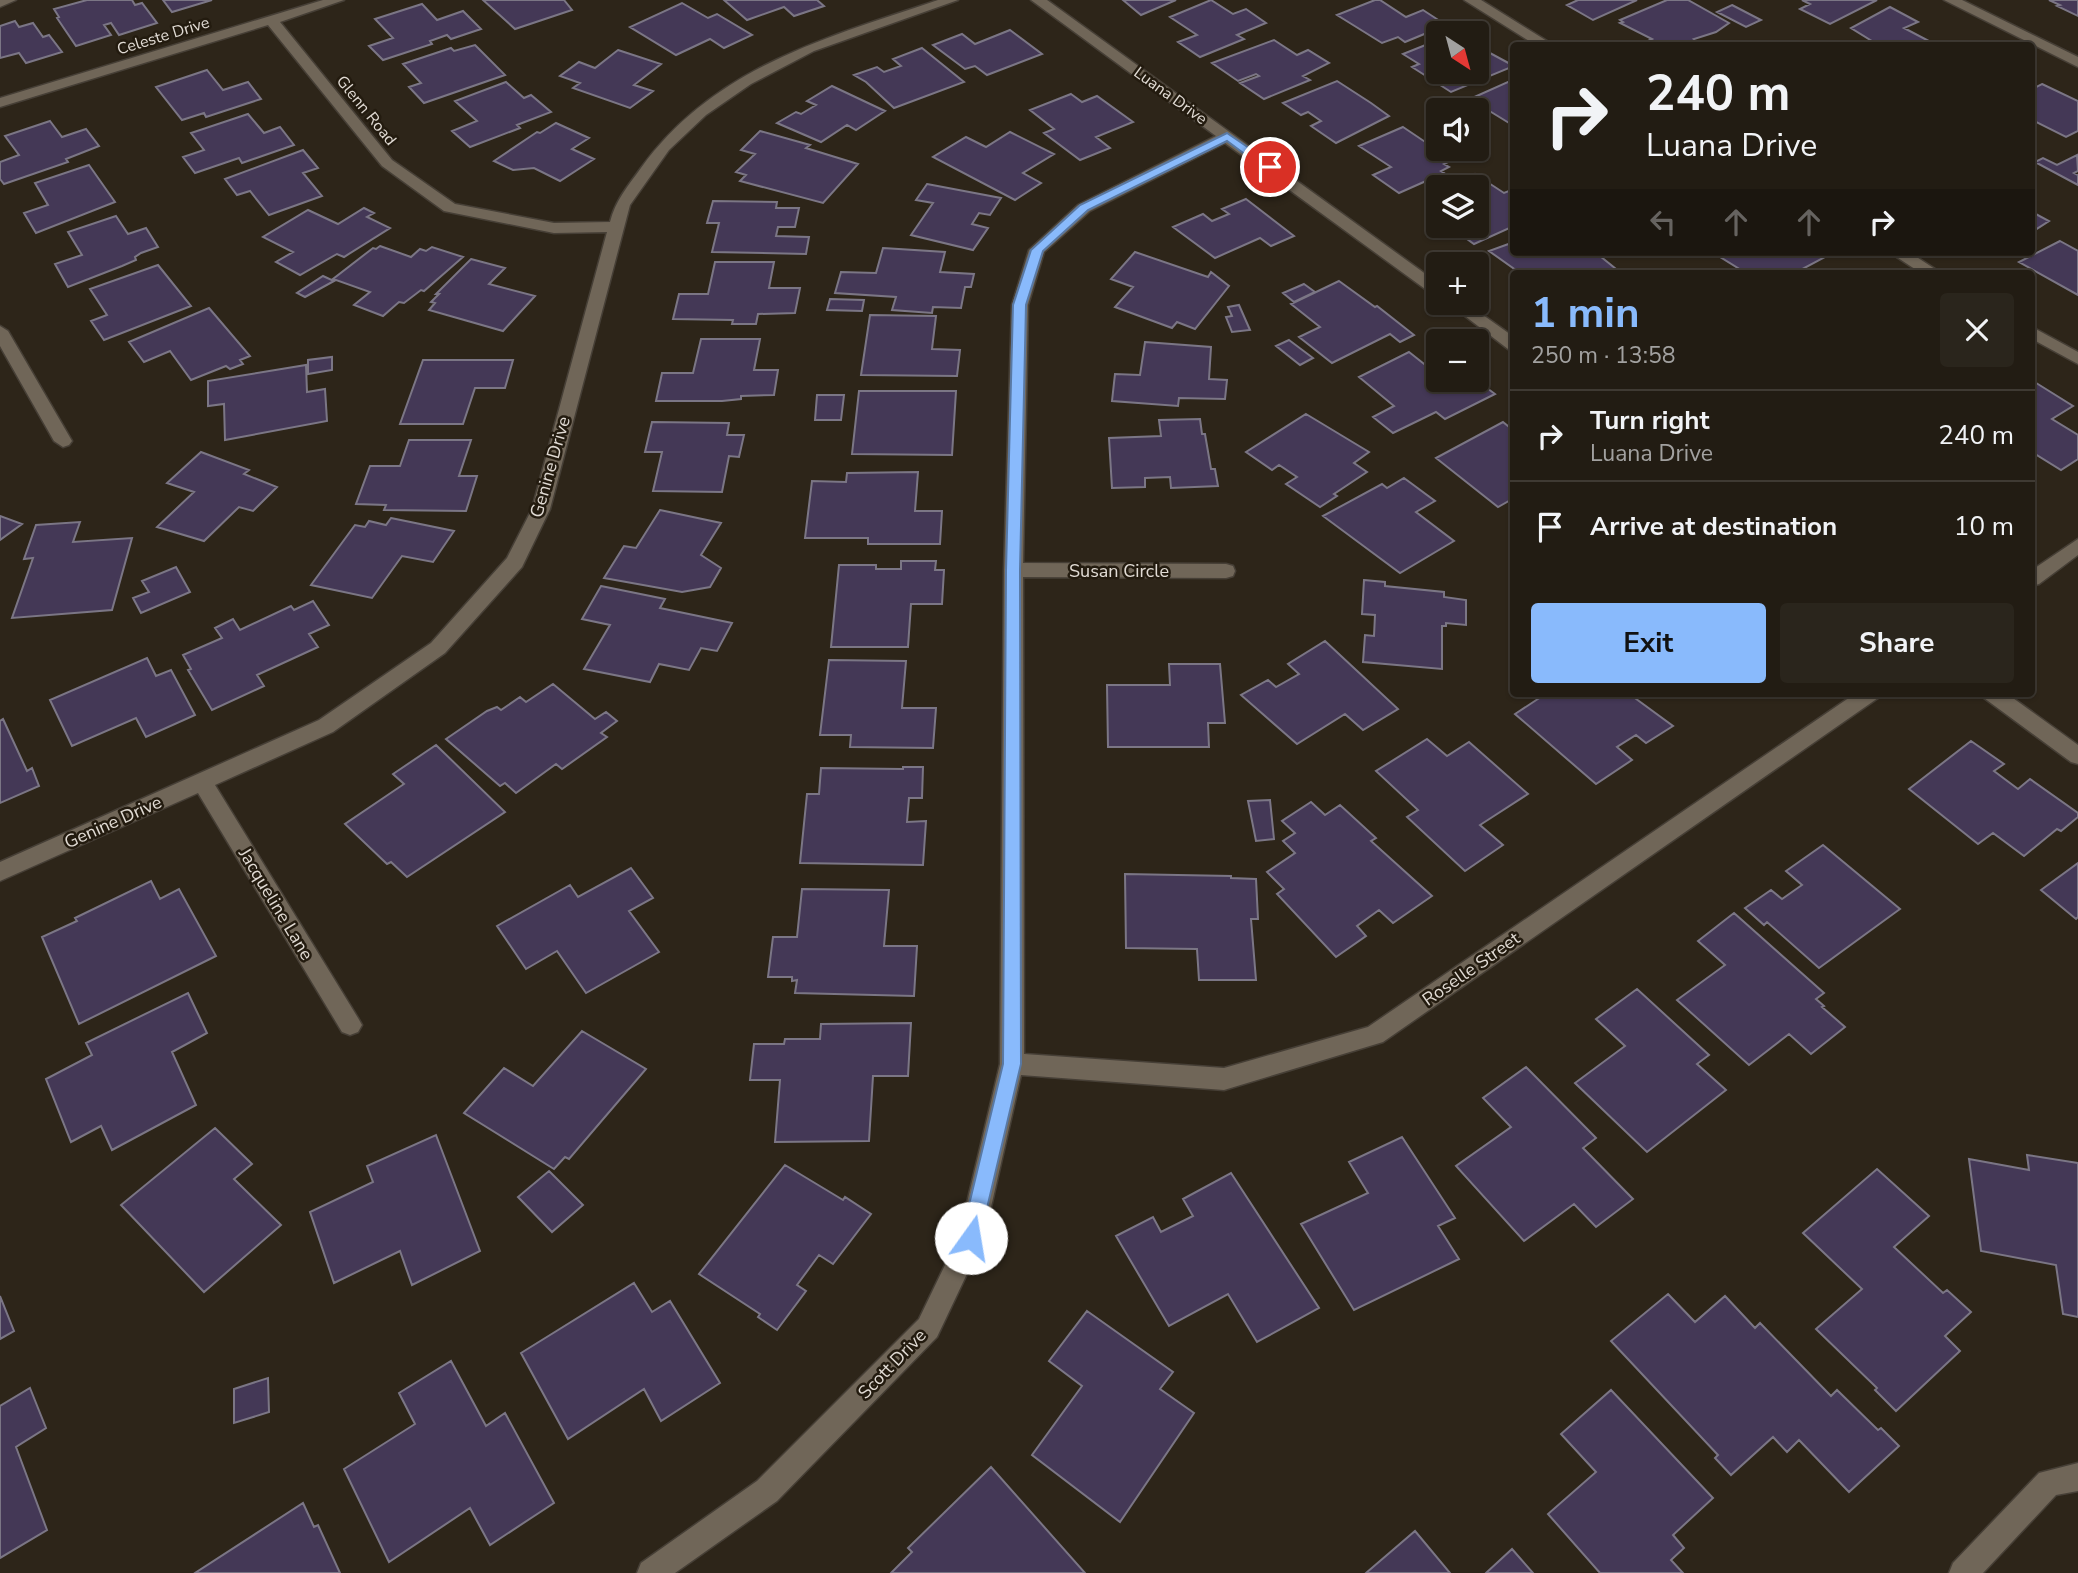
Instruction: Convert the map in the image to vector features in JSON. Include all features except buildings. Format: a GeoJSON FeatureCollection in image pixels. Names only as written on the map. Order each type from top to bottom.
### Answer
{"type":"FeatureCollection","features":[{"type":"Feature","properties":{"kind":"street"},"geometry":{"type":"LineString","coordinates":[[0,3],[9,0]]}},
{"type":"Feature","properties":{"kind":"street","name":"Celeste Drive"},"geometry":{"type":"LineString","coordinates":[[0,103],[337,0]]}},
{"type":"Feature","properties":{"kind":"street","name":"Genine Drive"},"geometry":{"type":"LineString","coordinates":[[0,872],[326,726],[438,648],[515,562],[541,509],[622,205],[664,148],[701,112],[746,81],[810,48],[951,0]]}},
{"type":"Feature","properties":{"kind":"street","name":"Luana Drive"},"geometry":{"type":"LineString","coordinates":[[1038,0],[1426,281]]}},
{"type":"Feature","properties":{"kind":"street"},"geometry":{"type":"LineString","coordinates":[[1471,0],[1541,42]]}},
{"type":"Feature","properties":{"kind":"street"},"geometry":{"type":"LineString","coordinates":[[1951,0],[2078,63]]}},
{"type":"Feature","properties":{"kind":"street","name":"Glenn Road"},"geometry":{"type":"LineString","coordinates":[[271,20],[387,163],[450,208],[554,228],[615,227]]}},
{"type":"Feature","properties":{"kind":"street","name":"Scott Drive"},"geometry":{"type":"LineString","coordinates":[[651,1573],[767,1491],[928,1328],[971,1238],[1012,1064],[1013,570],[1020,305],[1037,250],[1084,208],[1227,136]]}},
{"type":"Feature","properties":{"kind":"street"},"geometry":{"type":"LineString","coordinates":[[1904,256],[1928,270]]}},
{"type":"Feature","properties":{"kind":"street"},"geometry":{"type":"LineString","coordinates":[[1473,315],[1510,342]]}},
{"type":"Feature","properties":{"kind":"street"},"geometry":{"type":"LineString","coordinates":[[0,331],[63,441]]}},
{"type":"Feature","properties":{"kind":"street"},"geometry":{"type":"LineString","coordinates":[[2035,334],[2078,359]]}},
{"type":"Feature","properties":{"kind":"street"},"geometry":{"type":"LineString","coordinates":[[2035,577],[2078,546]]}},
{"type":"Feature","properties":{"kind":"street","name":"Susan Circle"},"geometry":{"type":"LineString","coordinates":[[1013,570],[1226,571]]}},
{"type":"Feature","properties":{"kind":"street","name":"Roselle Street"},"geometry":{"type":"LineString","coordinates":[[1012,1064],[1224,1079],[1375,1035],[1865,697]]}},
{"type":"Feature","properties":{"kind":"street"},"geometry":{"type":"LineString","coordinates":[[1997,697],[2078,756]]}},
{"type":"Feature","properties":{"kind":"street","name":"Jacqueline Lane"},"geometry":{"type":"LineString","coordinates":[[202,782],[350,1025]]}},
{"type":"Feature","properties":{"kind":"street"},"geometry":{"type":"LineString","coordinates":[[1963,1573],[2049,1483],[2078,1476]]}},
{"type":"Feature","properties":{"kind":"route"},"geometry":{"type":"LineString","coordinates":[[971,1238],[1012,1064],[1013,570],[1020,305],[1037,250],[1084,208],[1227,136],[1270,167]]}}]}
